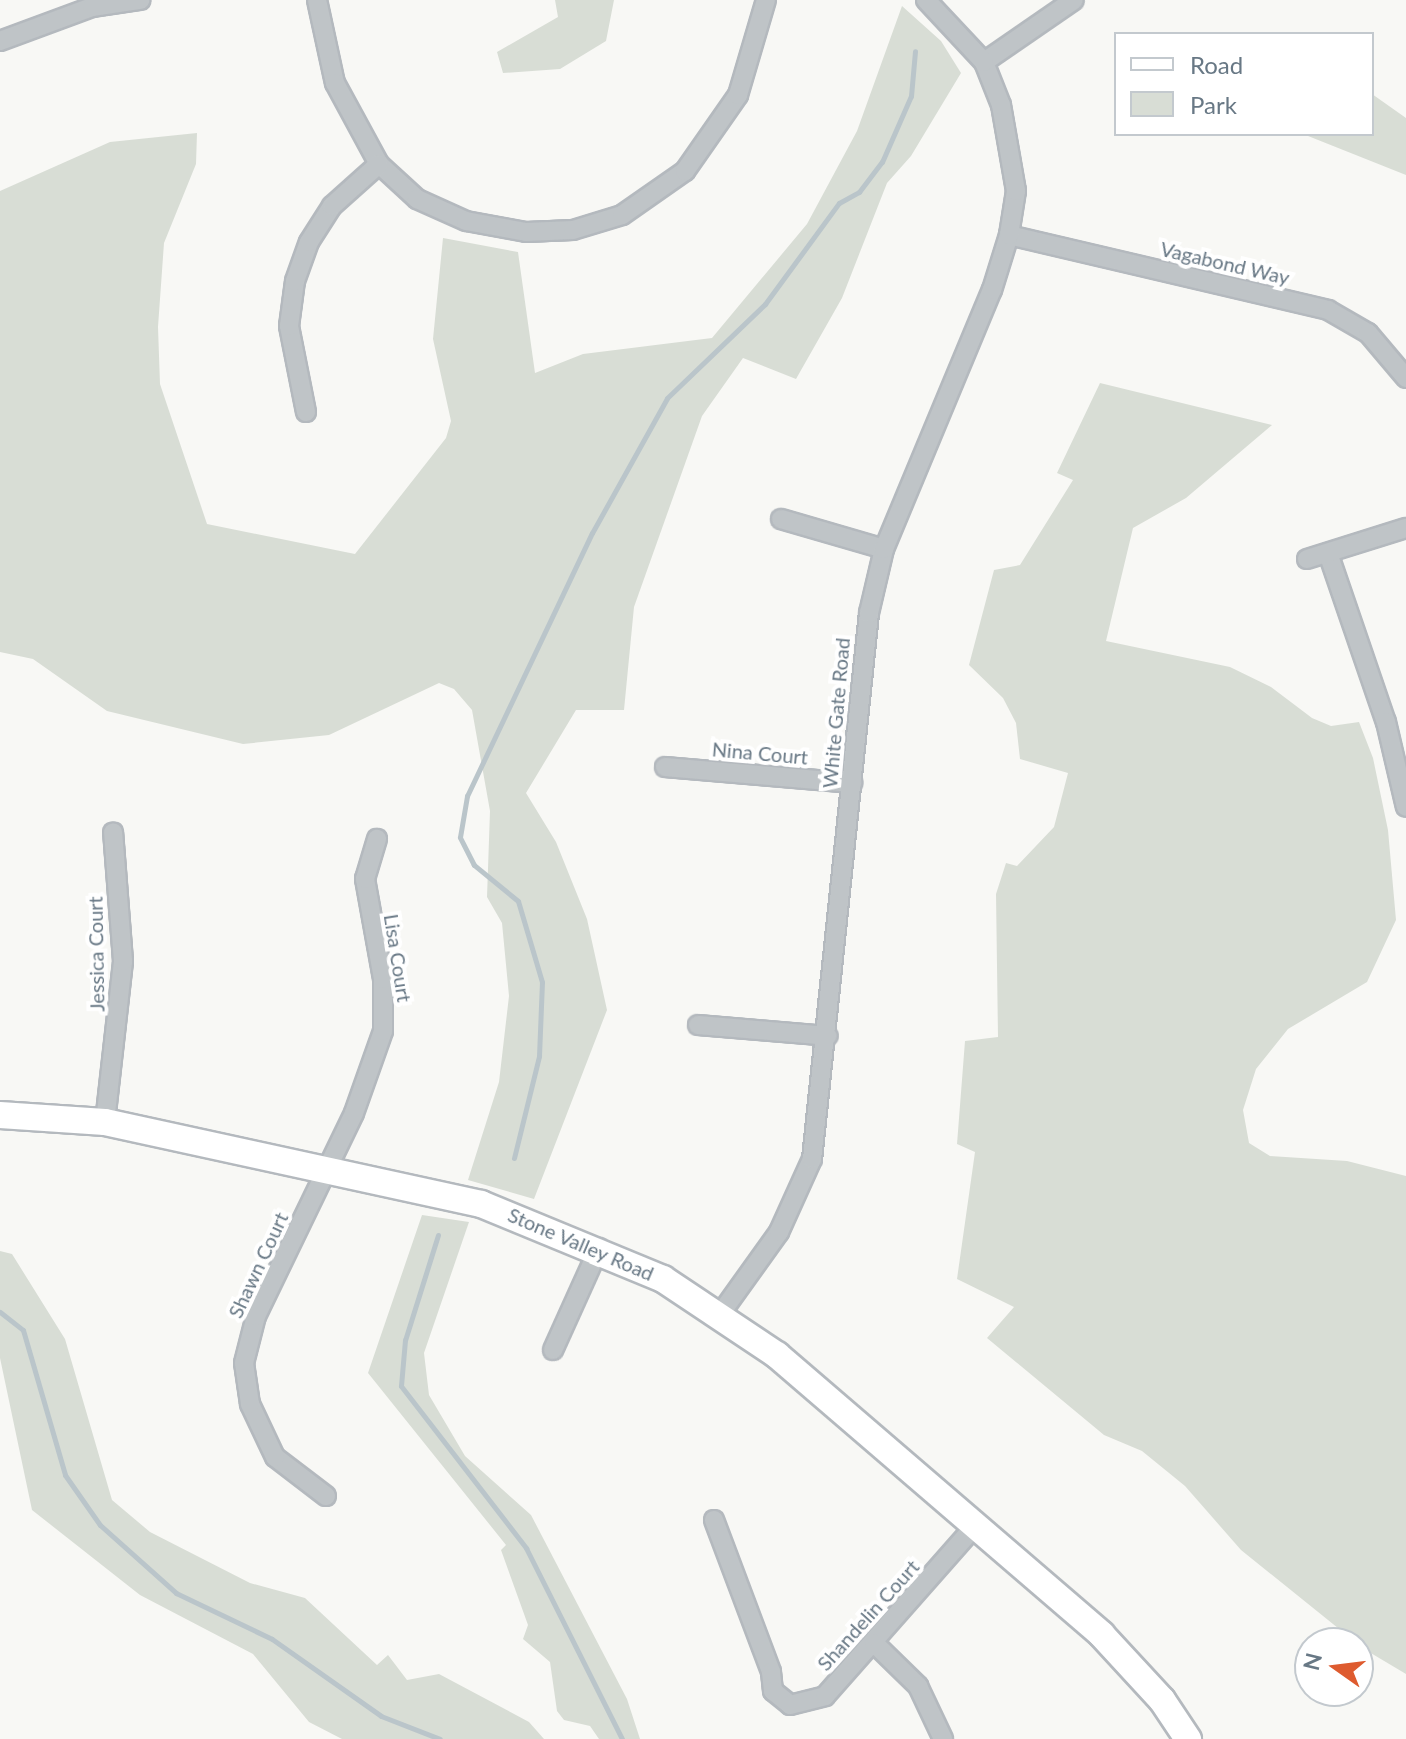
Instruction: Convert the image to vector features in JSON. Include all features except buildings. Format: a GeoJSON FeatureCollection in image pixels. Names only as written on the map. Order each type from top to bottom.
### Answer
{"type":"FeatureCollection","features":[{"type":"Feature","properties":{"kind":"street"},"geometry":{"type":"LineString","coordinates":[[0,41],[91,4],[140,0]]}},
{"type":"Feature","properties":{"kind":"street"},"geometry":{"type":"LineString","coordinates":[[317,0],[335,83],[379,164],[417,199],[466,221],[526,232],[573,230],[622,215],[685,171],[724,123],[766,0]]}},
{"type":"Feature","properties":{"kind":"street","name":"White Gate Road"},"geometry":{"type":"LineString","coordinates":[[721,1313],[799,1196],[819,1131],[852,783],[858,679],[884,549],[992,290],[1009,235],[1016,191],[1012,147],[984,62],[926,0]]}},
{"type":"Feature","properties":{"kind":"street"},"geometry":{"type":"LineString","coordinates":[[984,62],[1074,0]]}},
{"type":"Feature","properties":{"kind":"street"},"geometry":{"type":"LineString","coordinates":[[306,412],[289,326],[295,281],[309,242],[332,206],[379,164]]}},
{"type":"Feature","properties":{"kind":"street","name":"Vagabond Way"},"geometry":{"type":"LineString","coordinates":[[1009,235],[1328,310],[1368,333],[1406,378]]}},
{"type":"Feature","properties":{"kind":"street"},"geometry":{"type":"LineString","coordinates":[[781,519],[884,549]]}},
{"type":"Feature","properties":{"kind":"street"},"geometry":{"type":"LineString","coordinates":[[1307,559],[1406,528]]}},
{"type":"Feature","properties":{"kind":"street"},"geometry":{"type":"LineString","coordinates":[[1328,553],[1386,722],[1406,807]]}},
{"type":"Feature","properties":{"kind":"street","name":"Nina Court"},"geometry":{"type":"LineString","coordinates":[[665,767],[852,783]]}},
{"type":"Feature","properties":{"kind":"street","name":"Jessica Court"},"geometry":{"type":"LineString","coordinates":[[105,1122],[123,961],[113,832]]}},
{"type":"Feature","properties":{"kind":"street","name":"Lisa Court"},"geometry":{"type":"LineString","coordinates":[[327,1169],[371,1073],[383,1031],[383,979],[365,879],[377,839]]}},
{"type":"Feature","properties":{"kind":"street"},"geometry":{"type":"LineString","coordinates":[[698,1025],[828,1036]]}},
{"type":"Feature","properties":{"kind":"street","name":"Stone Valley Road"},"geometry":{"type":"LineString","coordinates":[[0,1115],[105,1122],[327,1169],[481,1204],[599,1248],[721,1313],[976,1525],[1111,1645],[1188,1739]]}},
{"type":"Feature","properties":{"kind":"street","name":"Shawn Court"},"geometry":{"type":"LineString","coordinates":[[326,1496],[271,1450],[250,1404],[244,1363],[256,1316],[327,1169]]}},
{"type":"Feature","properties":{"kind":"street"},"geometry":{"type":"LineString","coordinates":[[553,1350],[599,1248]]}},
{"type":"Feature","properties":{"kind":"street","name":"Shandelin Court"},"geometry":{"type":"LineString","coordinates":[[714,1520],[779,1700],[802,1704],[825,1696],[976,1525]]}},
{"type":"Feature","properties":{"kind":"street"},"geometry":{"type":"LineString","coordinates":[[874,1643],[918,1686],[943,1739]]}},
{"type":"Feature","properties":{"kind":"green space"},"geometry":{"type":"Polygon","coordinates":[[[555,0],[614,0],[606,41],[560,69],[503,73],[497,52],[558,17],[555,0]]]}},
{"type":"Feature","properties":{"kind":"green space"},"geometry":{"type":"Polygon","coordinates":[[[902,6],[941,41],[961,73],[911,156],[887,183],[842,298],[796,379],[743,358],[702,416],[634,607],[624,710],[576,710],[526,793],[556,842],[587,919],[607,1010],[534,1199],[468,1180],[499,1082],[509,996],[502,923],[487,897],[490,811],[472,710],[454,689],[439,683],[329,735],[243,744],[107,711],[33,659],[0,652],[0,191],[110,142],[197,133],[196,164],[164,243],[158,327],[160,384],[207,524],[355,554],[446,438],[451,421],[433,339],[443,238],[518,252],[535,373],[583,354],[712,338],[807,224],[857,131],[902,6]]]}},
{"type":"Feature","properties":{"kind":"green space"},"geometry":{"type":"Polygon","coordinates":[[[1374,95],[1406,118],[1406,175],[1308,136],[1374,136],[1374,95]]]}},
{"type":"Feature","properties":{"kind":"green space"},"geometry":{"type":"Polygon","coordinates":[[[1100,383],[1272,425],[1186,498],[1133,528],[1106,641],[1230,667],[1271,687],[1312,718],[1331,726],[1359,722],[1373,758],[1388,830],[1396,920],[1367,982],[1288,1029],[1256,1069],[1243,1110],[1249,1143],[1270,1156],[1347,1161],[1406,1176],[1406,1674],[1374,1655],[1374,1627],[1337,1627],[1241,1550],[1185,1486],[1142,1451],[1104,1435],[987,1338],[1014,1307],[957,1279],[975,1152],[957,1144],[965,1041],[998,1037],[996,894],[1006,863],[1017,866],[1054,827],[1068,773],[1020,759],[1016,723],[1003,698],[969,665],[994,570],[1020,565],[1073,480],[1057,473],[1100,383]]]}},
{"type":"Feature","properties":{"kind":"green space"},"geometry":{"type":"Polygon","coordinates":[[[422,1215],[469,1222],[424,1353],[429,1395],[465,1456],[531,1515],[627,1699],[640,1739],[599,1739],[590,1726],[564,1720],[557,1711],[550,1662],[523,1639],[528,1625],[501,1550],[506,1545],[368,1373],[422,1215]]]}},
{"type":"Feature","properties":{"kind":"green space"},"geometry":{"type":"Polygon","coordinates":[[[0,1251],[12,1254],[65,1339],[112,1500],[150,1532],[250,1583],[305,1598],[377,1665],[388,1655],[407,1680],[439,1674],[529,1722],[544,1739],[342,1739],[309,1722],[253,1654],[140,1595],[32,1510],[0,1358],[0,1251]]]}},
{"type":"Feature","properties":{"kind":"waterway"},"geometry":{"type":"LineString","coordinates":[[514,1158],[539,1056],[542,982],[518,901],[474,865],[460,837],[467,796],[592,533],[667,398],[765,304],[839,203],[859,192],[882,162],[911,96],[915,51]]}},
{"type":"Feature","properties":{"kind":"waterway"},"geometry":{"type":"LineString","coordinates":[[438,1235],[405,1340],[401,1386],[526,1548],[622,1739]]}},
{"type":"Feature","properties":{"kind":"waterway"},"geometry":{"type":"LineString","coordinates":[[0,1312],[23,1330],[65,1475],[100,1525],[176,1593],[272,1639],[381,1716],[440,1739]]}}]}
